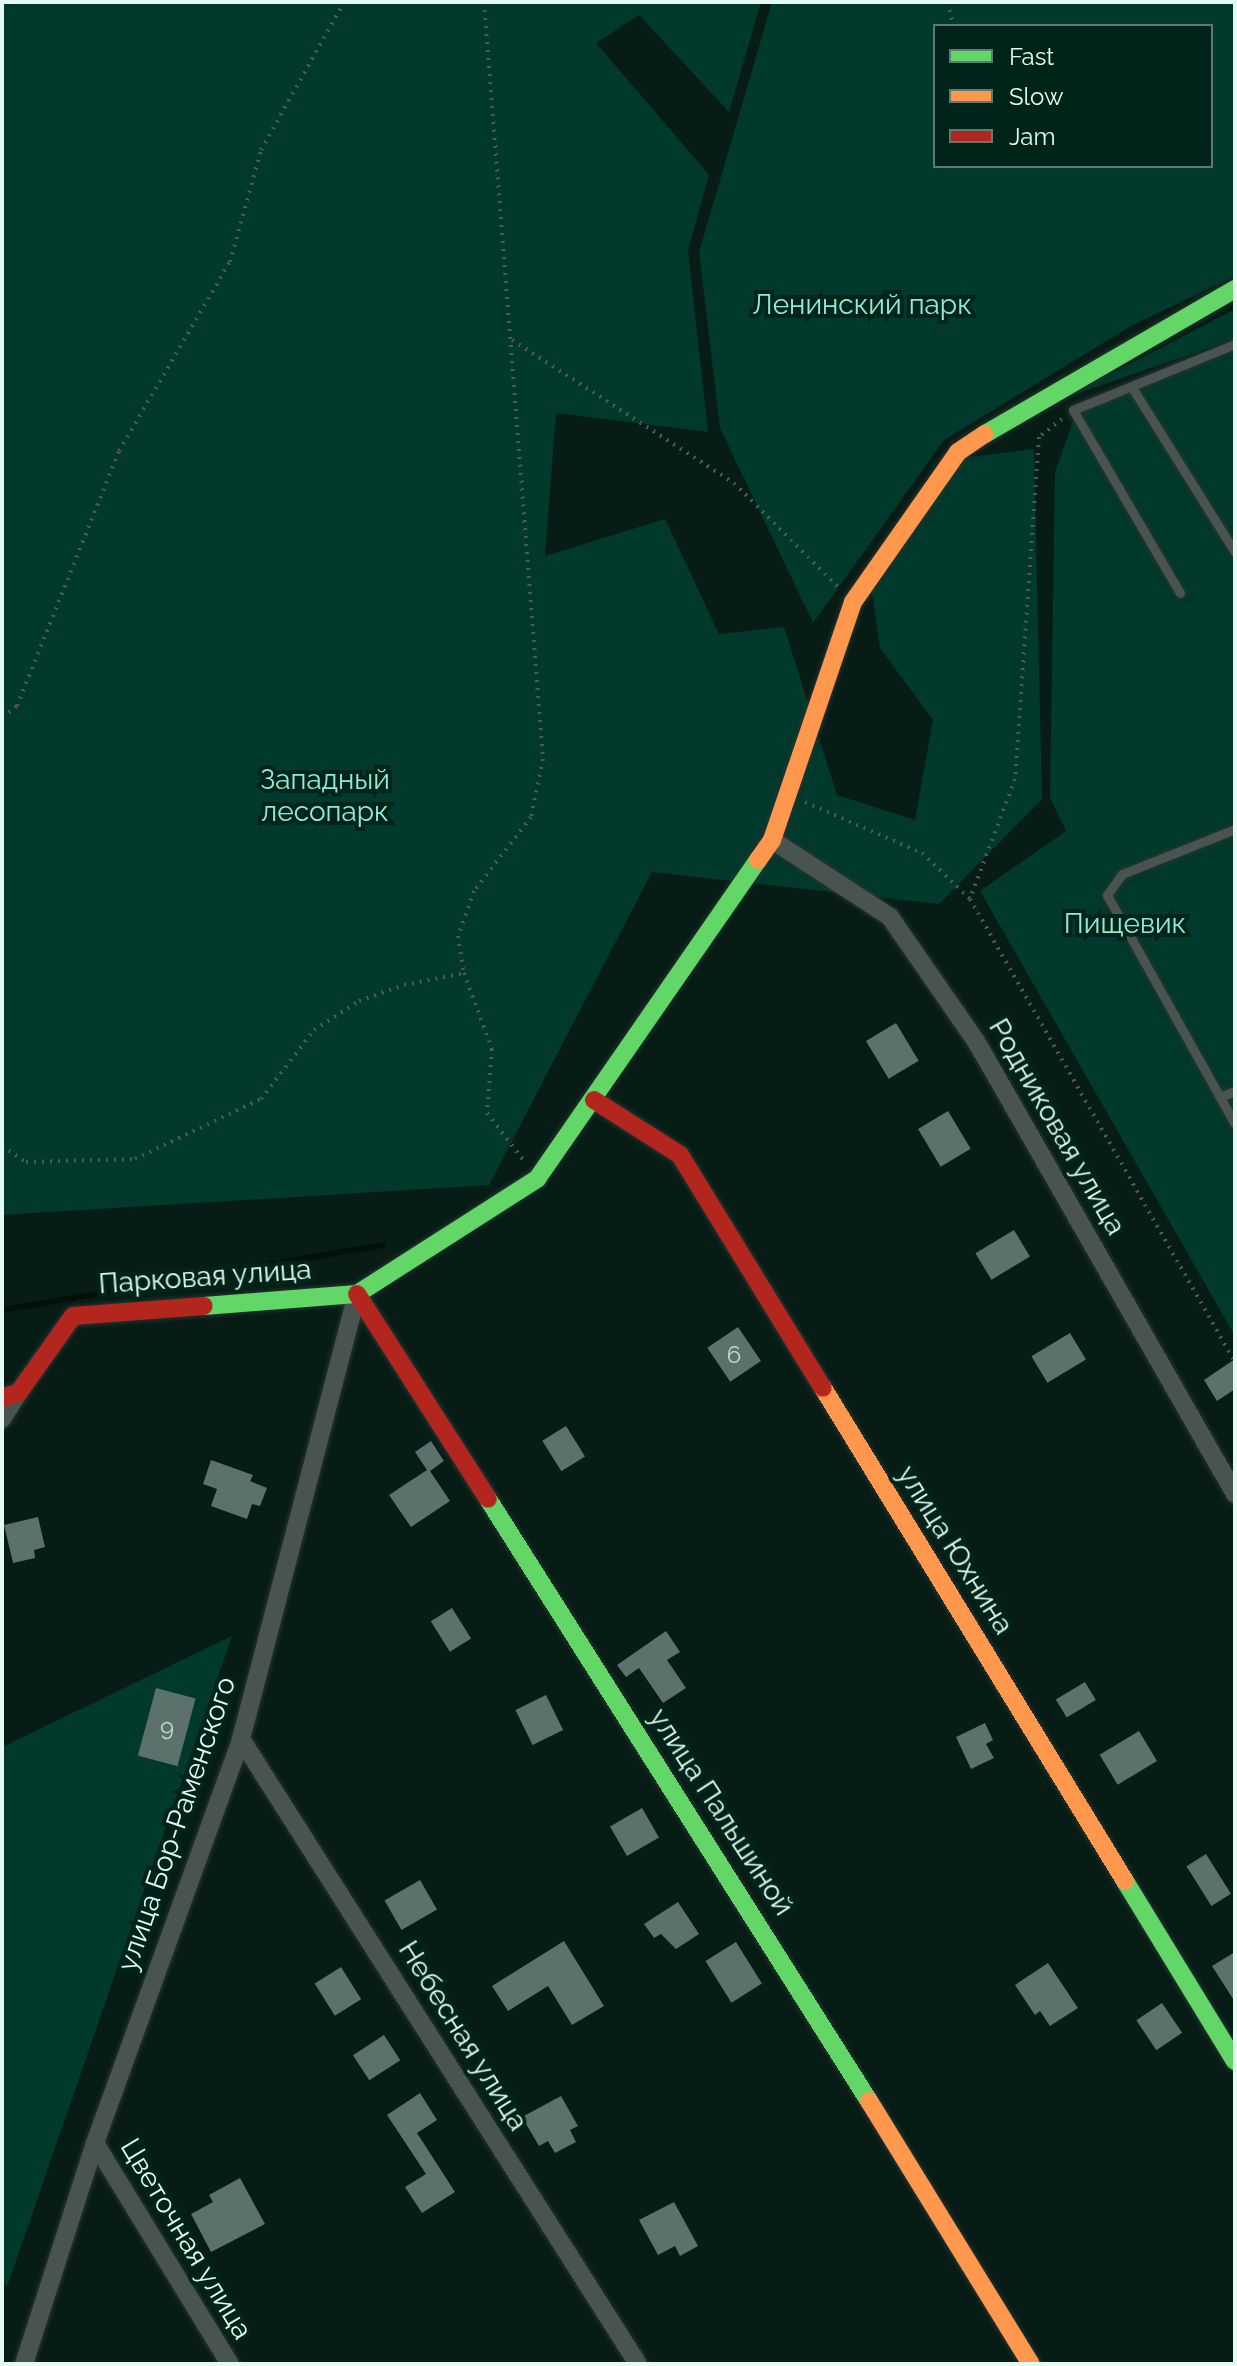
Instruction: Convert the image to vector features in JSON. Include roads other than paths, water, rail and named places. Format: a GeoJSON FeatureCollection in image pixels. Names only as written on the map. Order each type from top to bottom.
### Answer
{"type":"FeatureCollection","features":[{"type":"Feature","properties":{"kind":"street"},"geometry":{"type":"LineString","coordinates":[[357,1294],[537,1179],[594,1100],[772,840],[791,796],[853,602],[958,452],[1043,396],[1235,289]]}},
{"type":"Feature","properties":{"kind":"street","name":"Родниковая улица"},"geometry":{"type":"LineString","coordinates":[[772,840],[890,917],[976,1041],[1235,1494]]}},
{"type":"Feature","properties":{"kind":"street","name":"улица Юхнина"},"geometry":{"type":"LineString","coordinates":[[594,1100],[680,1155],[1235,2061]]}},
{"type":"Feature","properties":{"kind":"street","name":"Парковая улица"},"geometry":{"type":"LineString","coordinates":[[11,1395],[73,1316],[357,1294]]}},
{"type":"Feature","properties":{"kind":"street","name":"улица Бор-Раменского"},"geometry":{"type":"LineString","coordinates":[[24,2364],[95,2143],[241,1739],[357,1294]]}},
{"type":"Feature","properties":{"kind":"street","name":"улица Пальшиной"},"geometry":{"type":"LineString","coordinates":[[357,1294],[800,1989],[1031,2364]]}},
{"type":"Feature","properties":{"kind":"street"},"geometry":{"type":"LineString","coordinates":[[2,1419],[11,1395]]}},
{"type":"Feature","properties":{"kind":"street","name":"Небесная улица"},"geometry":{"type":"LineString","coordinates":[[241,1739],[638,2364]]}},
{"type":"Feature","properties":{"kind":"street","name":"Цветочная улица"},"geometry":{"type":"LineString","coordinates":[[95,2143],[230,2364]]}},
{"type":"Feature","properties":{"kind":"lane"},"geometry":{"type":"LineString","coordinates":[[1180,593],[1073,410],[1133,389],[1235,344]]}},
{"type":"Feature","properties":{"kind":"lane"},"geometry":{"type":"LineString","coordinates":[[1133,389],[1235,552]]}},
{"type":"Feature","properties":{"kind":"lane"},"geometry":{"type":"LineString","coordinates":[[1235,829],[1122,874],[1107,895],[1235,1124]]}},
{"type":"Feature","properties":{"kind":"lane"},"geometry":{"type":"LineString","coordinates":[[1220,1097],[1235,1091]]}},
{"type":"Feature","properties":{"kind":"waterway"},"geometry":{"type":"LineString","coordinates":[[2,1310],[382,1245]]}},
{"type":"Feature","properties":{"kind":"park label","name":"Ленинский парк"},"geometry":{"type":"Point","coordinates":[862,305]}},
{"type":"Feature","properties":{"kind":"park label","name":"Западный лесопарк"},"geometry":{"type":"Point","coordinates":[325,796]}},
{"type":"Feature","properties":{"kind":"park label","name":"Пищевик"},"geometry":{"type":"Point","coordinates":[1125,924]}}]}
